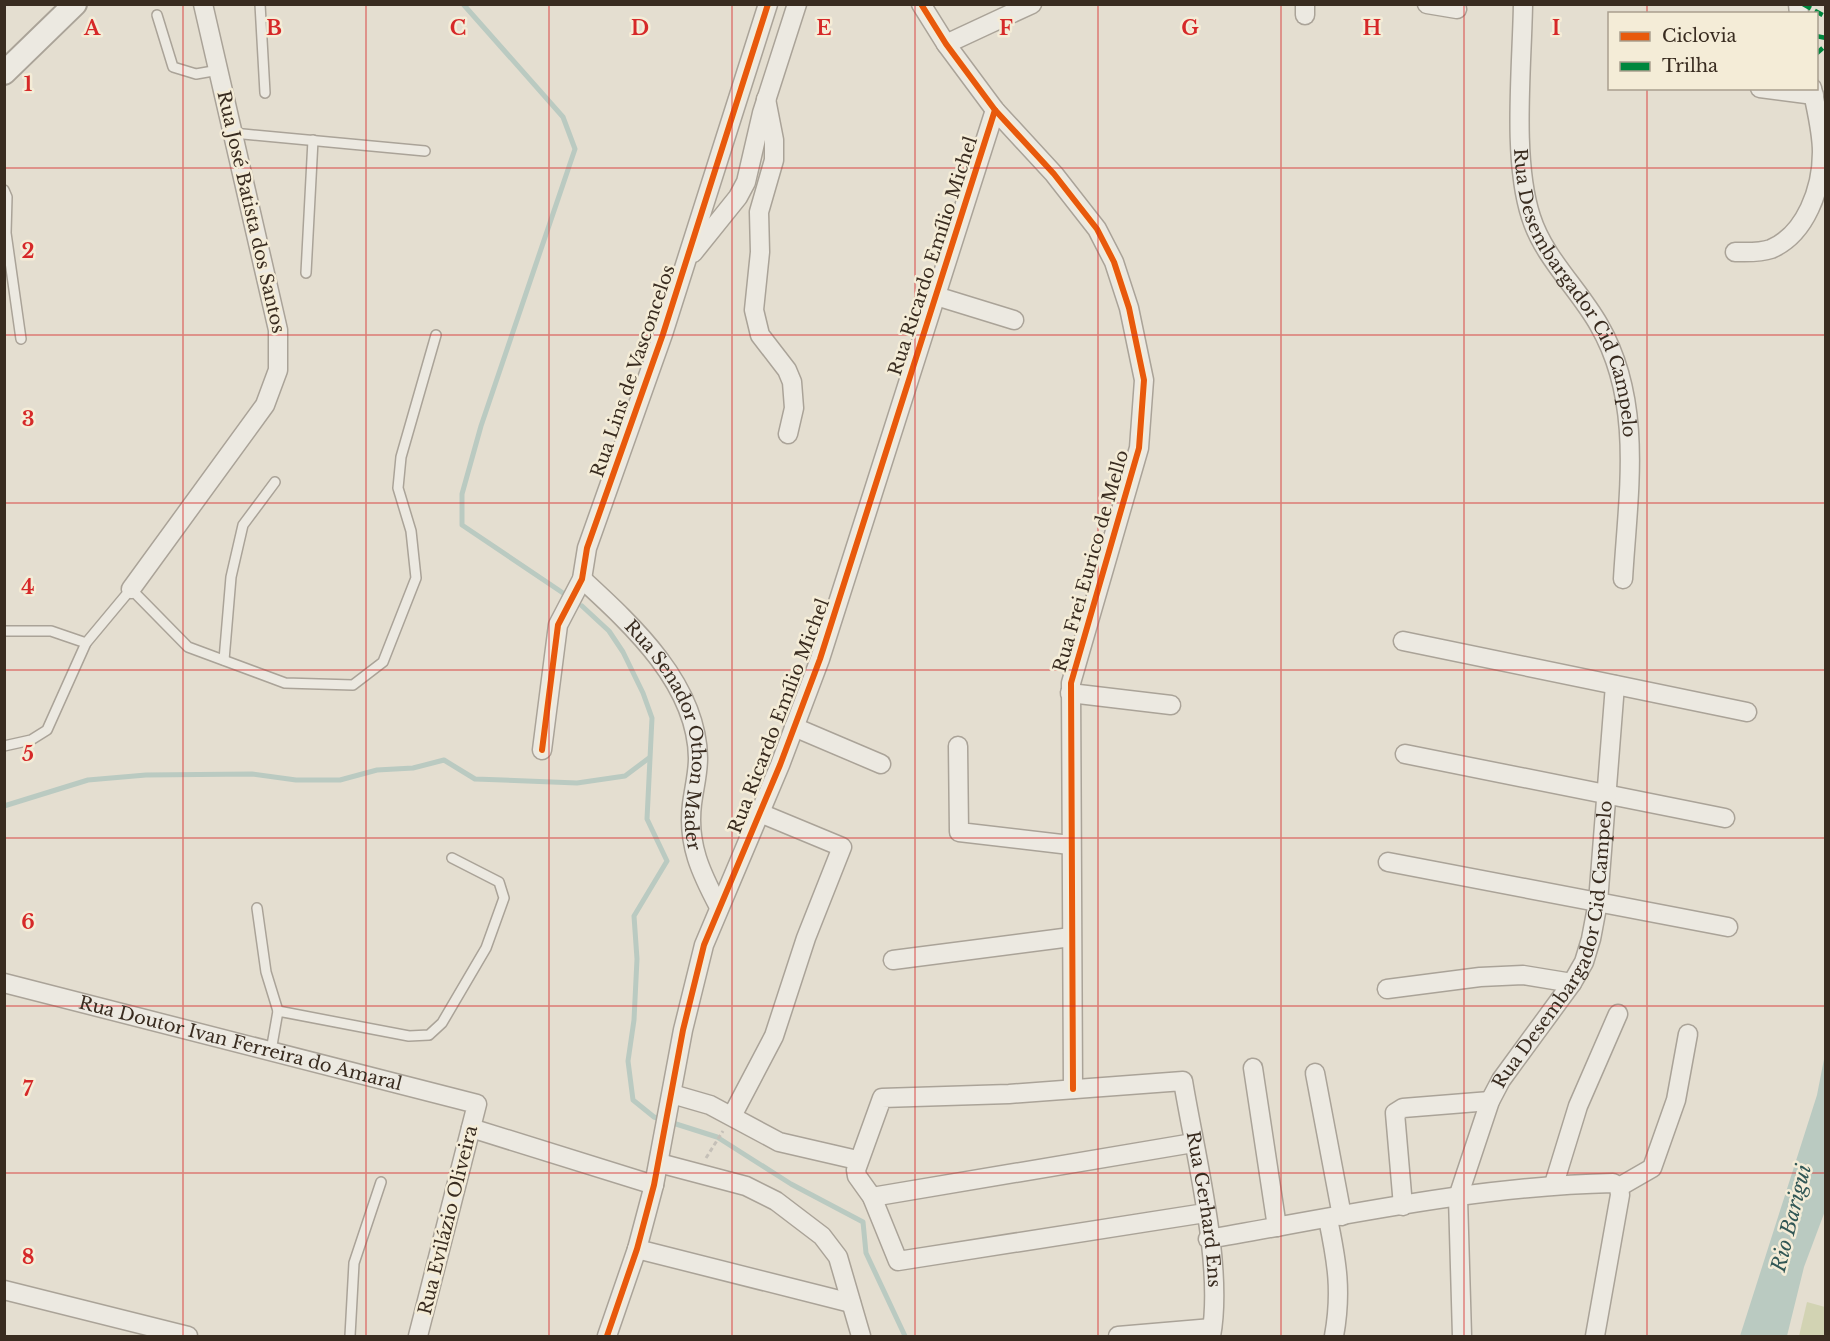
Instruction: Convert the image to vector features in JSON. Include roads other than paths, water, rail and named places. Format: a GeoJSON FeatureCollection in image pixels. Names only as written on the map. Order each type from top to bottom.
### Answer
{"type":"FeatureCollection","features":[{"type":"Feature","properties":{"kind":"street"},"geometry":{"type":"LineString","coordinates":[[4,73],[75,4]]}},
{"type":"Feature","properties":{"kind":"street","name":"Rua Lins de Vasconcelos"},"geometry":{"type":"LineString","coordinates":[[542,750],[558,625],[582,579],[587,548],[651,370],[768,4]]}},
{"type":"Feature","properties":{"kind":"street"},"geometry":{"type":"LineString","coordinates":[[686,261],[742,190],[766,99],[797,4]]}},
{"type":"Feature","properties":{"kind":"street","name":"Rua Frei Eurico de Mello"},"geometry":{"type":"LineString","coordinates":[[921,4],[946,44],[995,110],[1076,199],[1097,230],[1114,262],[1123,289],[1144,380],[1139,448],[1074,670],[1070,693],[1073,1089]]}},
{"type":"Feature","properties":{"kind":"street"},"geometry":{"type":"LineString","coordinates":[[946,44],[1032,4]]}},
{"type":"Feature","properties":{"kind":"street"},"geometry":{"type":"LineString","coordinates":[[1427,4],[1457,9]]}},
{"type":"Feature","properties":{"kind":"street","name":"Rua Desembargador Cid Campelo"},"geometry":{"type":"LineString","coordinates":[[1523,4],[1521,165],[1532,220],[1557,266],[1600,327],[1628,403],[1632,434],[1623,579]]}},
{"type":"Feature","properties":{"kind":"street","name":"Rua José Batista dos Santos"},"geometry":{"type":"LineString","coordinates":[[131,590],[256,419],[278,370],[279,330],[204,5]]}},
{"type":"Feature","properties":{"kind":"street"},"geometry":{"type":"LineString","coordinates":[[1735,252],[1769,250],[1794,234],[1803,221],[1815,193],[1822,153],[1813,92],[1786,90]]}},
{"type":"Feature","properties":{"kind":"street"},"geometry":{"type":"LineString","coordinates":[[766,99],[774,140],[774,160],[759,212],[760,252],[754,310],[760,335],[788,370],[792,382],[794,408],[788,434]]}},
{"type":"Feature","properties":{"kind":"street","name":"Rua Ricardo Emílio Michel"},"geometry":{"type":"LineString","coordinates":[[613,1335],[654,1185],[693,989],[710,928],[760,813],[836,612],[995,110]]}},
{"type":"Feature","properties":{"kind":"street"},"geometry":{"type":"LineString","coordinates":[[936,296],[1014,320]]}},
{"type":"Feature","properties":{"kind":"street","name":"Rua Senador Othon Mader"},"geometry":{"type":"LineString","coordinates":[[582,579],[644,640],[671,679],[682,700],[691,723],[698,757],[691,822],[693,853],[719,907]]}},
{"type":"Feature","properties":{"kind":"street"},"geometry":{"type":"LineString","coordinates":[[1403,641],[1748,712]]}},
{"type":"Feature","properties":{"kind":"street","name":"Rua Desembargador Cid Campelo"},"geometry":{"type":"LineString","coordinates":[[1458,1197],[1490,1101],[1501,1080],[1572,983],[1584,962],[1598,902],[1615,685]]}},
{"type":"Feature","properties":{"kind":"street"},"geometry":{"type":"LineString","coordinates":[[1070,693],[1171,705]]}},
{"type":"Feature","properties":{"kind":"street"},"geometry":{"type":"LineString","coordinates":[[794,727],[881,764]]}},
{"type":"Feature","properties":{"kind":"street"},"geometry":{"type":"LineString","coordinates":[[958,746],[959,832],[1070,845]]}},
{"type":"Feature","properties":{"kind":"street"},"geometry":{"type":"LineString","coordinates":[[1405,754],[1725,818]]}},
{"type":"Feature","properties":{"kind":"street"},"geometry":{"type":"LineString","coordinates":[[732,1116],[774,1036],[806,938],[842,848],[760,813]]}},
{"type":"Feature","properties":{"kind":"street"},"geometry":{"type":"LineString","coordinates":[[1388,862],[1728,927]]}},
{"type":"Feature","properties":{"kind":"street"},"geometry":{"type":"LineString","coordinates":[[893,960],[1071,937]]}},
{"type":"Feature","properties":{"kind":"street"},"geometry":{"type":"LineString","coordinates":[[1388,989],[1480,977],[1523,975],[1572,983]]}},
{"type":"Feature","properties":{"kind":"street","name":"Rua Doutor Ivan Ferreira do Amaral"},"geometry":{"type":"LineString","coordinates":[[4,983],[477,1104]]}},
{"type":"Feature","properties":{"kind":"street"},"geometry":{"type":"LineString","coordinates":[[1554,1184],[1578,1106],[1618,1014]]}},
{"type":"Feature","properties":{"kind":"street"},"geometry":{"type":"LineString","coordinates":[[1618,1186],[1652,1168],[1676,1100],[1688,1034]]}},
{"type":"Feature","properties":{"kind":"street"},"geometry":{"type":"LineString","coordinates":[[1253,1068],[1277,1227]]}},
{"type":"Feature","properties":{"kind":"street"},"geometry":{"type":"LineString","coordinates":[[1315,1073],[1335,1217],[1340,1289],[1334,1336]]}},
{"type":"Feature","properties":{"kind":"street","name":"Rua Gerhard Ens"},"geometry":{"type":"LineString","coordinates":[[1073,1089],[1183,1082],[1213,1271],[1212,1332]]}},
{"type":"Feature","properties":{"kind":"street"},"geometry":{"type":"LineString","coordinates":[[1073,1089],[1009,1094],[882,1098],[857,1160],[857,1176],[872,1197],[898,1261],[1205,1213]]}},
{"type":"Feature","properties":{"kind":"street"},"geometry":{"type":"LineString","coordinates":[[672,1094],[710,1105],[779,1142],[857,1160]]}},
{"type":"Feature","properties":{"kind":"street"},"geometry":{"type":"LineString","coordinates":[[1404,1206],[1395,1113],[1403,1108],[1490,1101]]}},
{"type":"Feature","properties":{"kind":"street","name":"Rua Evilázio Oliveira"},"geometry":{"type":"LineString","coordinates":[[418,1336],[477,1104]]}},
{"type":"Feature","properties":{"kind":"street"},"geometry":{"type":"LineString","coordinates":[[471,1128],[654,1185]]}},
{"type":"Feature","properties":{"kind":"street"},"geometry":{"type":"LineString","coordinates":[[872,1197],[1193,1143]]}},
{"type":"Feature","properties":{"kind":"street"},"geometry":{"type":"LineString","coordinates":[[659,1163],[746,1186],[776,1201],[827,1240],[838,1257],[861,1336]]}},
{"type":"Feature","properties":{"kind":"street"},"geometry":{"type":"LineString","coordinates":[[1208,1239],[1458,1197],[1554,1184],[1613,1183],[1618,1186],[1620,1195],[1595,1336]]}},
{"type":"Feature","properties":{"kind":"street"},"geometry":{"type":"LineString","coordinates":[[1458,1197],[1462,1336]]}},
{"type":"Feature","properties":{"kind":"street"},"geometry":{"type":"LineString","coordinates":[[636,1249],[852,1303]]}},
{"type":"Feature","properties":{"kind":"street"},"geometry":{"type":"LineString","coordinates":[[4,1290],[188,1336]]}},
{"type":"Feature","properties":{"kind":"street"},"geometry":{"type":"LineString","coordinates":[[1118,1336],[1212,1332]]}},
{"type":"Feature","properties":{"kind":"lane"},"geometry":{"type":"LineString","coordinates":[[260,4],[265,93]]}},
{"type":"Feature","properties":{"kind":"lane"},"geometry":{"type":"LineString","coordinates":[[157,15],[173,67],[196,74],[219,70]]}},
{"type":"Feature","properties":{"kind":"lane"},"geometry":{"type":"LineString","coordinates":[[233,133],[425,151]]}},
{"type":"Feature","properties":{"kind":"lane"},"geometry":{"type":"LineString","coordinates":[[306,273],[313,140]]}},
{"type":"Feature","properties":{"kind":"lane"},"geometry":{"type":"LineString","coordinates":[[4,190],[7,197],[6,233],[21,339]]}},
{"type":"Feature","properties":{"kind":"lane"},"geometry":{"type":"LineString","coordinates":[[4,746],[31,740],[48,730],[86,643],[131,590],[188,647],[285,683],[353,685],[383,662],[416,578],[411,531],[398,488],[401,457],[436,335]]}},
{"type":"Feature","properties":{"kind":"lane"},"geometry":{"type":"LineString","coordinates":[[224,660],[231,577],[243,525],[275,482]]}},
{"type":"Feature","properties":{"kind":"lane"},"geometry":{"type":"LineString","coordinates":[[4,632],[51,631],[86,643]]}},
{"type":"Feature","properties":{"kind":"lane"},"geometry":{"type":"LineString","coordinates":[[278,1011],[409,1036],[429,1035],[442,1023],[486,948],[504,898],[499,882],[452,858]]}},
{"type":"Feature","properties":{"kind":"lane"},"geometry":{"type":"LineString","coordinates":[[257,908],[266,972],[278,1011],[271,1051]]}},
{"type":"Feature","properties":{"kind":"lane"},"geometry":{"type":"LineString","coordinates":[[350,1336],[354,1263],[381,1182]]}},
{"type":"Feature","properties":{"kind":"water","name":"Rio Barigui"},"geometry":{"type":"Polygon","coordinates":[[[1825,1054],[1825,1211],[1804,1267],[1787,1336],[1740,1336],[1817,1095],[1825,1054]]]}},
{"type":"Feature","properties":{"kind":"waterway"},"geometry":{"type":"LineString","coordinates":[[463,4],[563,117],[575,149],[481,426],[462,494],[462,525],[563,593]]}},
{"type":"Feature","properties":{"kind":"waterway"},"geometry":{"type":"LineString","coordinates":[[582,606],[609,631],[623,652],[643,693],[652,718],[647,819],[667,861],[634,916],[637,959],[634,1020],[628,1061],[633,1100],[654,1117],[717,1137],[791,1184],[863,1222],[866,1253],[905,1336]]}},
{"type":"Feature","properties":{"kind":"waterway"},"geometry":{"type":"LineString","coordinates":[[4,806],[88,780],[146,775],[252,774],[296,780],[340,780],[377,770],[413,768],[444,760],[475,779],[577,783],[625,776],[649,758]]}}]}
